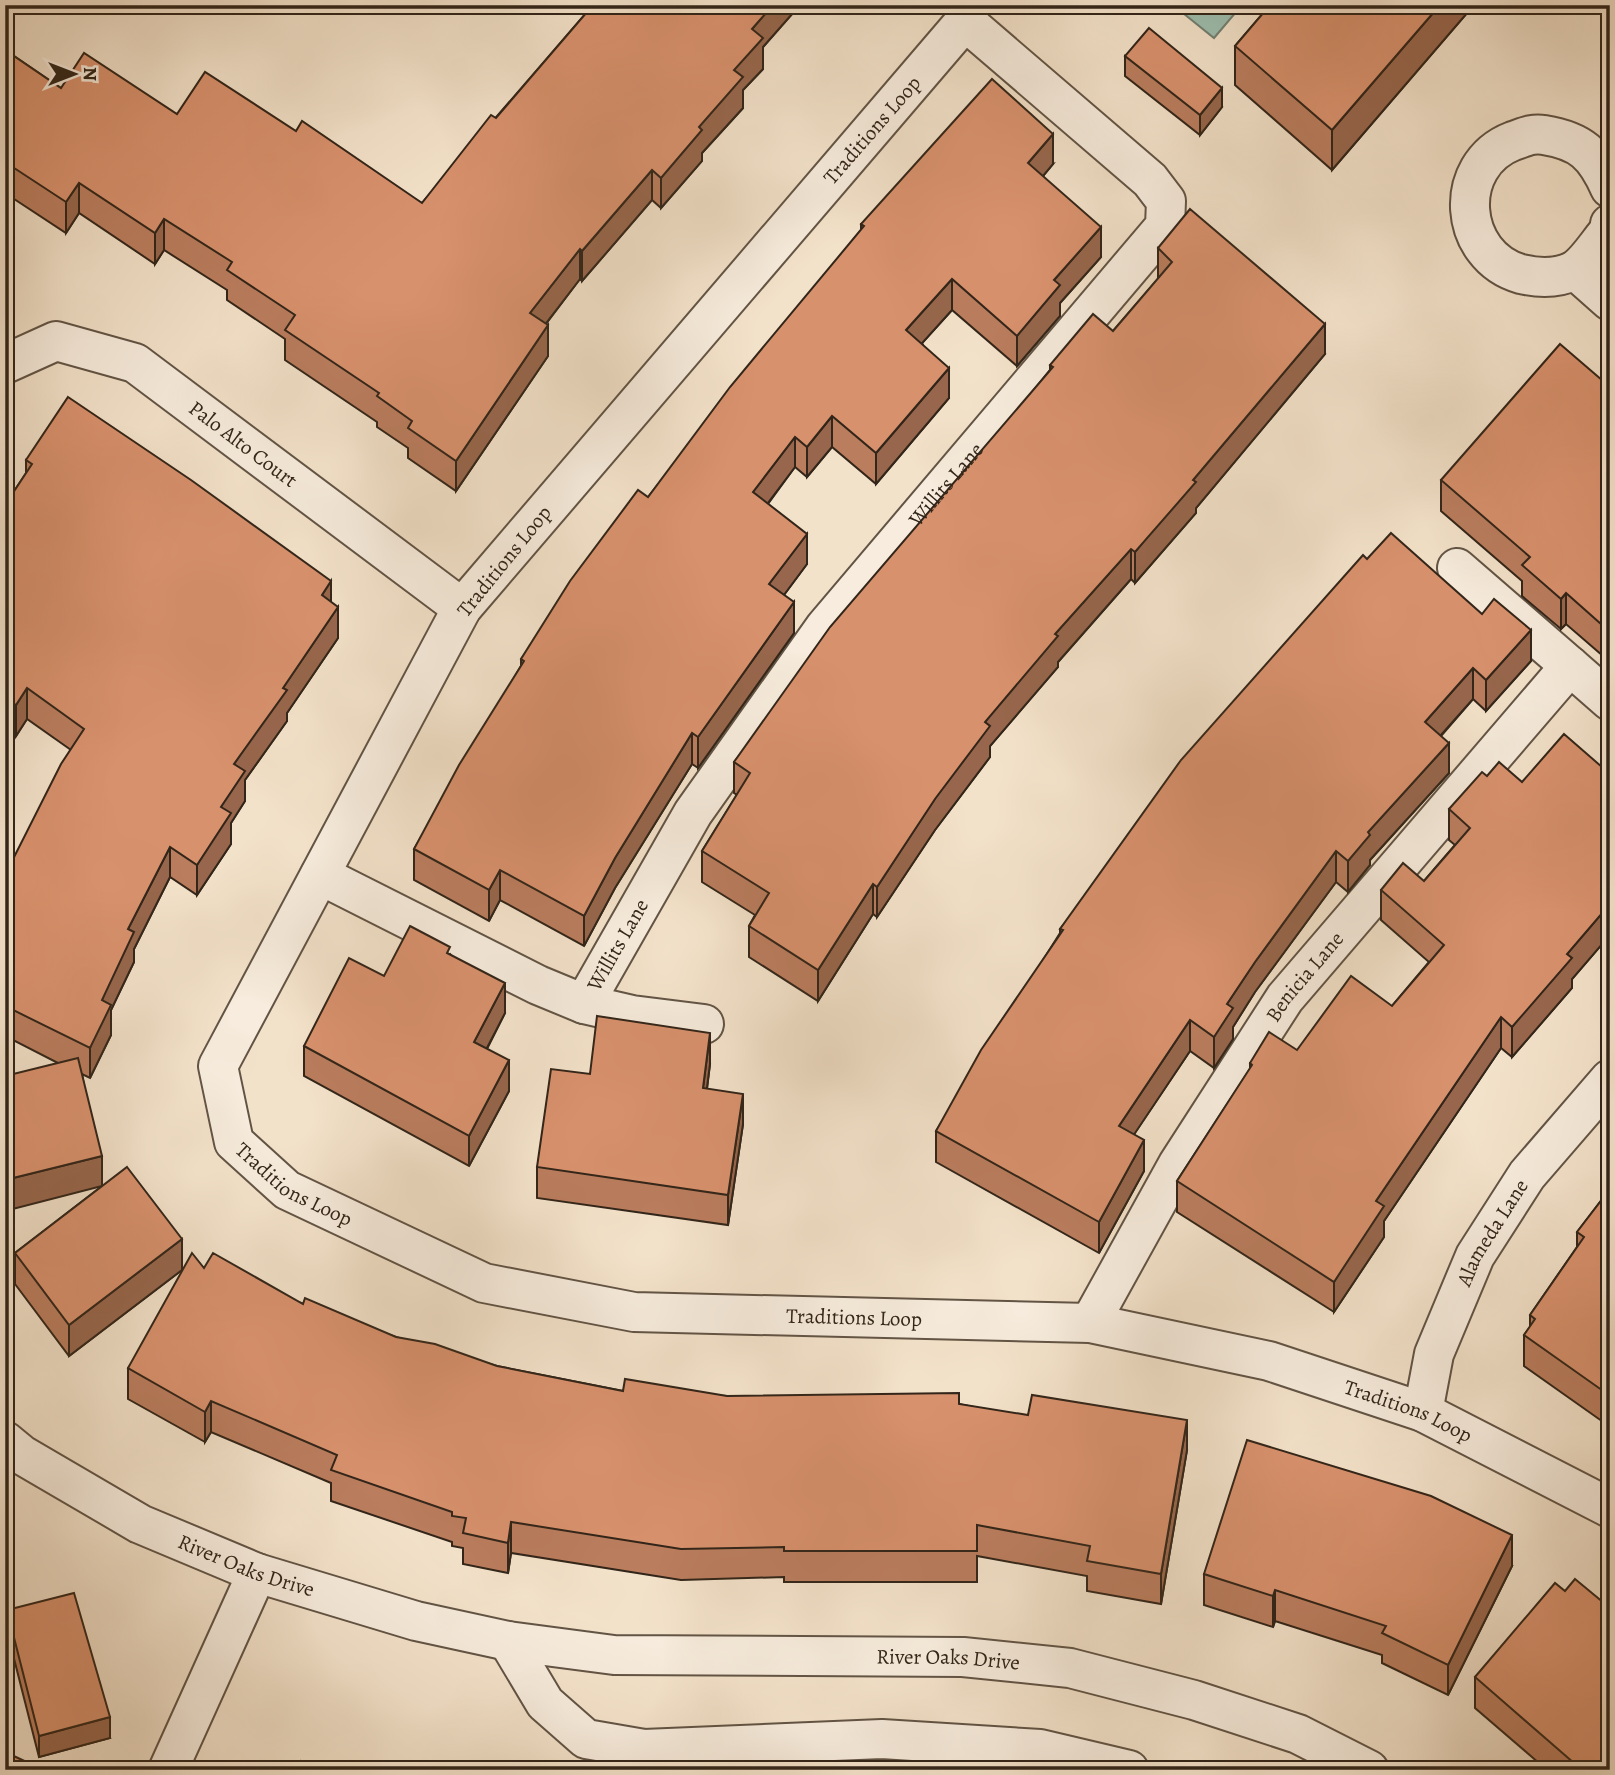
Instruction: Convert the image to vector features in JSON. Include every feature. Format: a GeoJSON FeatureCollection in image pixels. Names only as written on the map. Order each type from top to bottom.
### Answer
{"type":"FeatureCollection","features":[{"type":"Feature","properties":{"kind":"street","name":"Traditions Loop"},"geometry":{"type":"LineString","coordinates":[[968,13],[462,608],[218,1066],[234,1142],[287,1190],[484,1283],[634,1312],[1090,1323],[1269,1361],[1423,1412],[1610,1508]]}},
{"type":"Feature","properties":{"kind":"street","name":"Willits Lane"},"geometry":{"type":"LineString","coordinates":[[584,1004],[693,813],[825,627],[1165,226],[1166,201],[1150,180],[968,13]]}},
{"type":"Feature","properties":{"kind":"street"},"geometry":{"type":"LineString","coordinates":[[1610,188],[1598,161],[1569,139],[1534,133],[1500,146],[1476,173],[1468,209],[1478,243],[1504,269],[1540,279],[1575,270],[1609,232],[1610,224]]}},
{"type":"Feature","properties":{"kind":"street"},"geometry":{"type":"LineString","coordinates":[[1575,270],[1610,301]]}},
{"type":"Feature","properties":{"kind":"street","name":"Palo Alto Court"},"geometry":{"type":"LineString","coordinates":[[5,364],[56,341],[135,363],[462,608]]}},
{"type":"Feature","properties":{"kind":"street"},"geometry":{"type":"LineString","coordinates":[[1457,568],[1610,701]]}},
{"type":"Feature","properties":{"kind":"street","name":"Benicia Lane"},"geometry":{"type":"LineString","coordinates":[[1090,1323],[1178,1164],[1285,998],[1570,666]]}},
{"type":"Feature","properties":{"kind":"street","name":"Willits Lane"},"geometry":{"type":"LineString","coordinates":[[320,875],[584,1004],[632,1015],[704,1024]]}},
{"type":"Feature","properties":{"kind":"street","name":"Alameda Lane"},"geometry":{"type":"LineString","coordinates":[[1423,1412],[1434,1354],[1475,1256],[1527,1175],[1610,1079]]}},
{"type":"Feature","properties":{"kind":"street","name":"River Oaks Drive"},"geometry":{"type":"LineString","coordinates":[[5,1441],[22,1455],[140,1524],[257,1573],[416,1621],[508,1642],[614,1655],[963,1657],[1070,1668],[1194,1700],[1298,1734],[1369,1770]]}},
{"type":"Feature","properties":{"kind":"street"},"geometry":{"type":"LineString","coordinates":[[168,1770],[257,1573]]}},
{"type":"Feature","properties":{"kind":"street"},"geometry":{"type":"LineString","coordinates":[[508,1642],[545,1703],[586,1739],[644,1749],[728,1743],[895,1740],[1040,1749],[1129,1770]]}},
{"type":"Feature","properties":{"kind":"shaded area"},"geometry":{"type":"Polygon","coordinates":[[[1173,5],[1242,5],[1214,38],[1173,5]]]}},
{"type":"Feature","properties":{"kind":"building"},"geometry":{"type":"Polygon","coordinates":[[[593,5],[773,5],[752,29],[763,38],[734,70],[743,77],[699,127],[702,130],[661,178],[652,170],[582,251],[580,249],[530,313],[548,325],[456,461],[408,428],[412,421],[377,396],[379,393],[285,330],[295,315],[227,270],[232,262],[164,219],[155,233],[79,183],[66,202],[5,162],[5,50],[61,88],[84,53],[177,114],[205,72],[296,131],[302,121],[422,203],[491,115],[496,118],[593,5]]]}},
{"type":"Feature","properties":{"kind":"building"},"geometry":{"type":"Polygon","coordinates":[[[1270,5],[1440,5],[1332,130],[1235,46],[1270,5]]]}},
{"type":"Feature","properties":{"kind":"building"},"geometry":{"type":"Polygon","coordinates":[[[1149,28],[1222,88],[1200,115],[1125,56],[1149,28]]]}},
{"type":"Feature","properties":{"kind":"building"},"geometry":{"type":"Polygon","coordinates":[[[992,79],[1053,134],[1028,163],[1101,227],[1054,280],[1060,285],[1017,336],[952,279],[906,330],[949,368],[876,453],[832,416],[807,447],[795,437],[753,492],[807,534],[769,584],[794,602],[698,737],[692,733],[615,858],[584,916],[500,870],[489,890],[414,849],[459,765],[524,661],[521,659],[570,581],[638,490],[648,497],[730,387],[864,226],[861,224],[992,79]]]}},
{"type":"Feature","properties":{"kind":"building"},"geometry":{"type":"Polygon","coordinates":[[[1190,209],[1325,324],[1193,480],[1196,482],[1135,552],[1131,549],[1055,634],[1058,636],[985,722],[990,726],[935,799],[877,887],[873,884],[818,970],[749,926],[769,893],[702,851],[750,773],[734,762],[830,627],[1053,367],[1050,365],[1093,314],[1113,331],[1172,262],[1158,248],[1190,209]]]}},
{"type":"Feature","properties":{"kind":"building"},"geometry":{"type":"Polygon","coordinates":[[[1560,344],[1610,387],[1610,632],[1566,593],[1561,599],[1522,565],[1530,557],[1441,480],[1560,344]]]}},
{"type":"Feature","properties":{"kind":"building"},"geometry":{"type":"Polygon","coordinates":[[[68,397],[191,480],[331,581],[322,595],[338,607],[283,688],[287,690],[234,764],[245,771],[221,807],[231,813],[197,865],[170,847],[128,929],[134,932],[102,1000],[111,1005],[90,1048],[5,1006],[5,875],[61,764],[84,729],[27,688],[16,705],[5,698],[5,505],[32,464],[26,460],[68,397]]]}},
{"type":"Feature","properties":{"kind":"building"},"geometry":{"type":"Polygon","coordinates":[[[1391,533],[1482,614],[1494,599],[1531,630],[1486,680],[1473,668],[1425,722],[1449,743],[1368,832],[1370,835],[1348,861],[1336,851],[1227,1004],[1233,1008],[1214,1037],[1190,1020],[1119,1126],[1144,1140],[1099,1222],[936,1131],[981,1050],[1063,930],[1060,929],[1181,760],[1363,555],[1367,559],[1391,533]]]}},
{"type":"Feature","properties":{"kind":"building"},"geometry":{"type":"Polygon","coordinates":[[[1564,734],[1610,774],[1610,904],[1567,954],[1572,958],[1512,1027],[1501,1017],[1376,1201],[1384,1206],[1334,1282],[1177,1181],[1252,1065],[1250,1063],[1269,1032],[1297,1050],[1351,976],[1392,1006],[1444,945],[1381,890],[1403,863],[1424,881],[1470,828],[1449,809],[1482,772],[1487,776],[1499,762],[1522,782],[1564,734]]]}},
{"type":"Feature","properties":{"kind":"building"},"geometry":{"type":"Polygon","coordinates":[[[410,926],[450,947],[447,953],[505,983],[474,1042],[509,1060],[469,1136],[304,1046],[349,958],[384,976],[410,926]]]}},
{"type":"Feature","properties":{"kind":"building"},"geometry":{"type":"Polygon","coordinates":[[[597,1016],[710,1033],[703,1088],[743,1094],[728,1195],[537,1167],[551,1069],[590,1074],[597,1016]]]}},
{"type":"Feature","properties":{"kind":"building"},"geometry":{"type":"Polygon","coordinates":[[[78,1058],[102,1156],[5,1180],[5,1076],[78,1058]]]}},
{"type":"Feature","properties":{"kind":"building"},"geometry":{"type":"Polygon","coordinates":[[[127,1167],[182,1239],[69,1325],[15,1253],[127,1167]]]}},
{"type":"Feature","properties":{"kind":"building"},"geometry":{"type":"Polygon","coordinates":[[[1610,1189],[1610,1388],[1606,1393],[1524,1335],[1535,1319],[1530,1315],[1584,1237],[1577,1232],[1610,1189]]]}},
{"type":"Feature","properties":{"kind":"building"},"geometry":{"type":"Polygon","coordinates":[[[192,1253],[204,1268],[213,1253],[303,1304],[305,1298],[396,1337],[435,1344],[497,1366],[623,1391],[625,1379],[727,1396],[959,1393],[959,1404],[1028,1415],[1032,1395],[1187,1420],[1161,1574],[1087,1561],[1090,1546],[977,1525],[977,1551],[784,1551],[784,1547],[681,1549],[511,1522],[508,1543],[463,1533],[466,1518],[452,1516],[452,1512],[331,1470],[337,1455],[211,1401],[205,1412],[128,1368],[192,1253]]]}},
{"type":"Feature","properties":{"kind":"building"},"geometry":{"type":"Polygon","coordinates":[[[1247,1440],[1431,1496],[1512,1535],[1448,1665],[1382,1633],[1386,1626],[1275,1590],[1273,1596],[1204,1574],[1247,1440]]]}},
{"type":"Feature","properties":{"kind":"building"},"geometry":{"type":"Polygon","coordinates":[[[5,1548],[13,1554],[5,1564],[5,1548]]]}},
{"type":"Feature","properties":{"kind":"building"},"geometry":{"type":"Polygon","coordinates":[[[1575,1579],[1610,1608],[1610,1770],[1582,1770],[1475,1677],[1555,1583],[1565,1591],[1575,1579]]]}},
{"type":"Feature","properties":{"kind":"building"},"geometry":{"type":"Polygon","coordinates":[[[74,1593],[110,1717],[39,1736],[7,1610],[74,1593]]]}},
{"type":"Feature","properties":{"kind":"building"},"geometry":{"type":"Polygon","coordinates":[[[5,1752],[44,1770],[5,1770],[5,1752]]]}},
{"type":"Feature","properties":{"kind":"building"},"geometry":{"type":"Polygon","coordinates":[[[301,1761],[322,1770],[298,1770],[301,1761]]]}}]}
